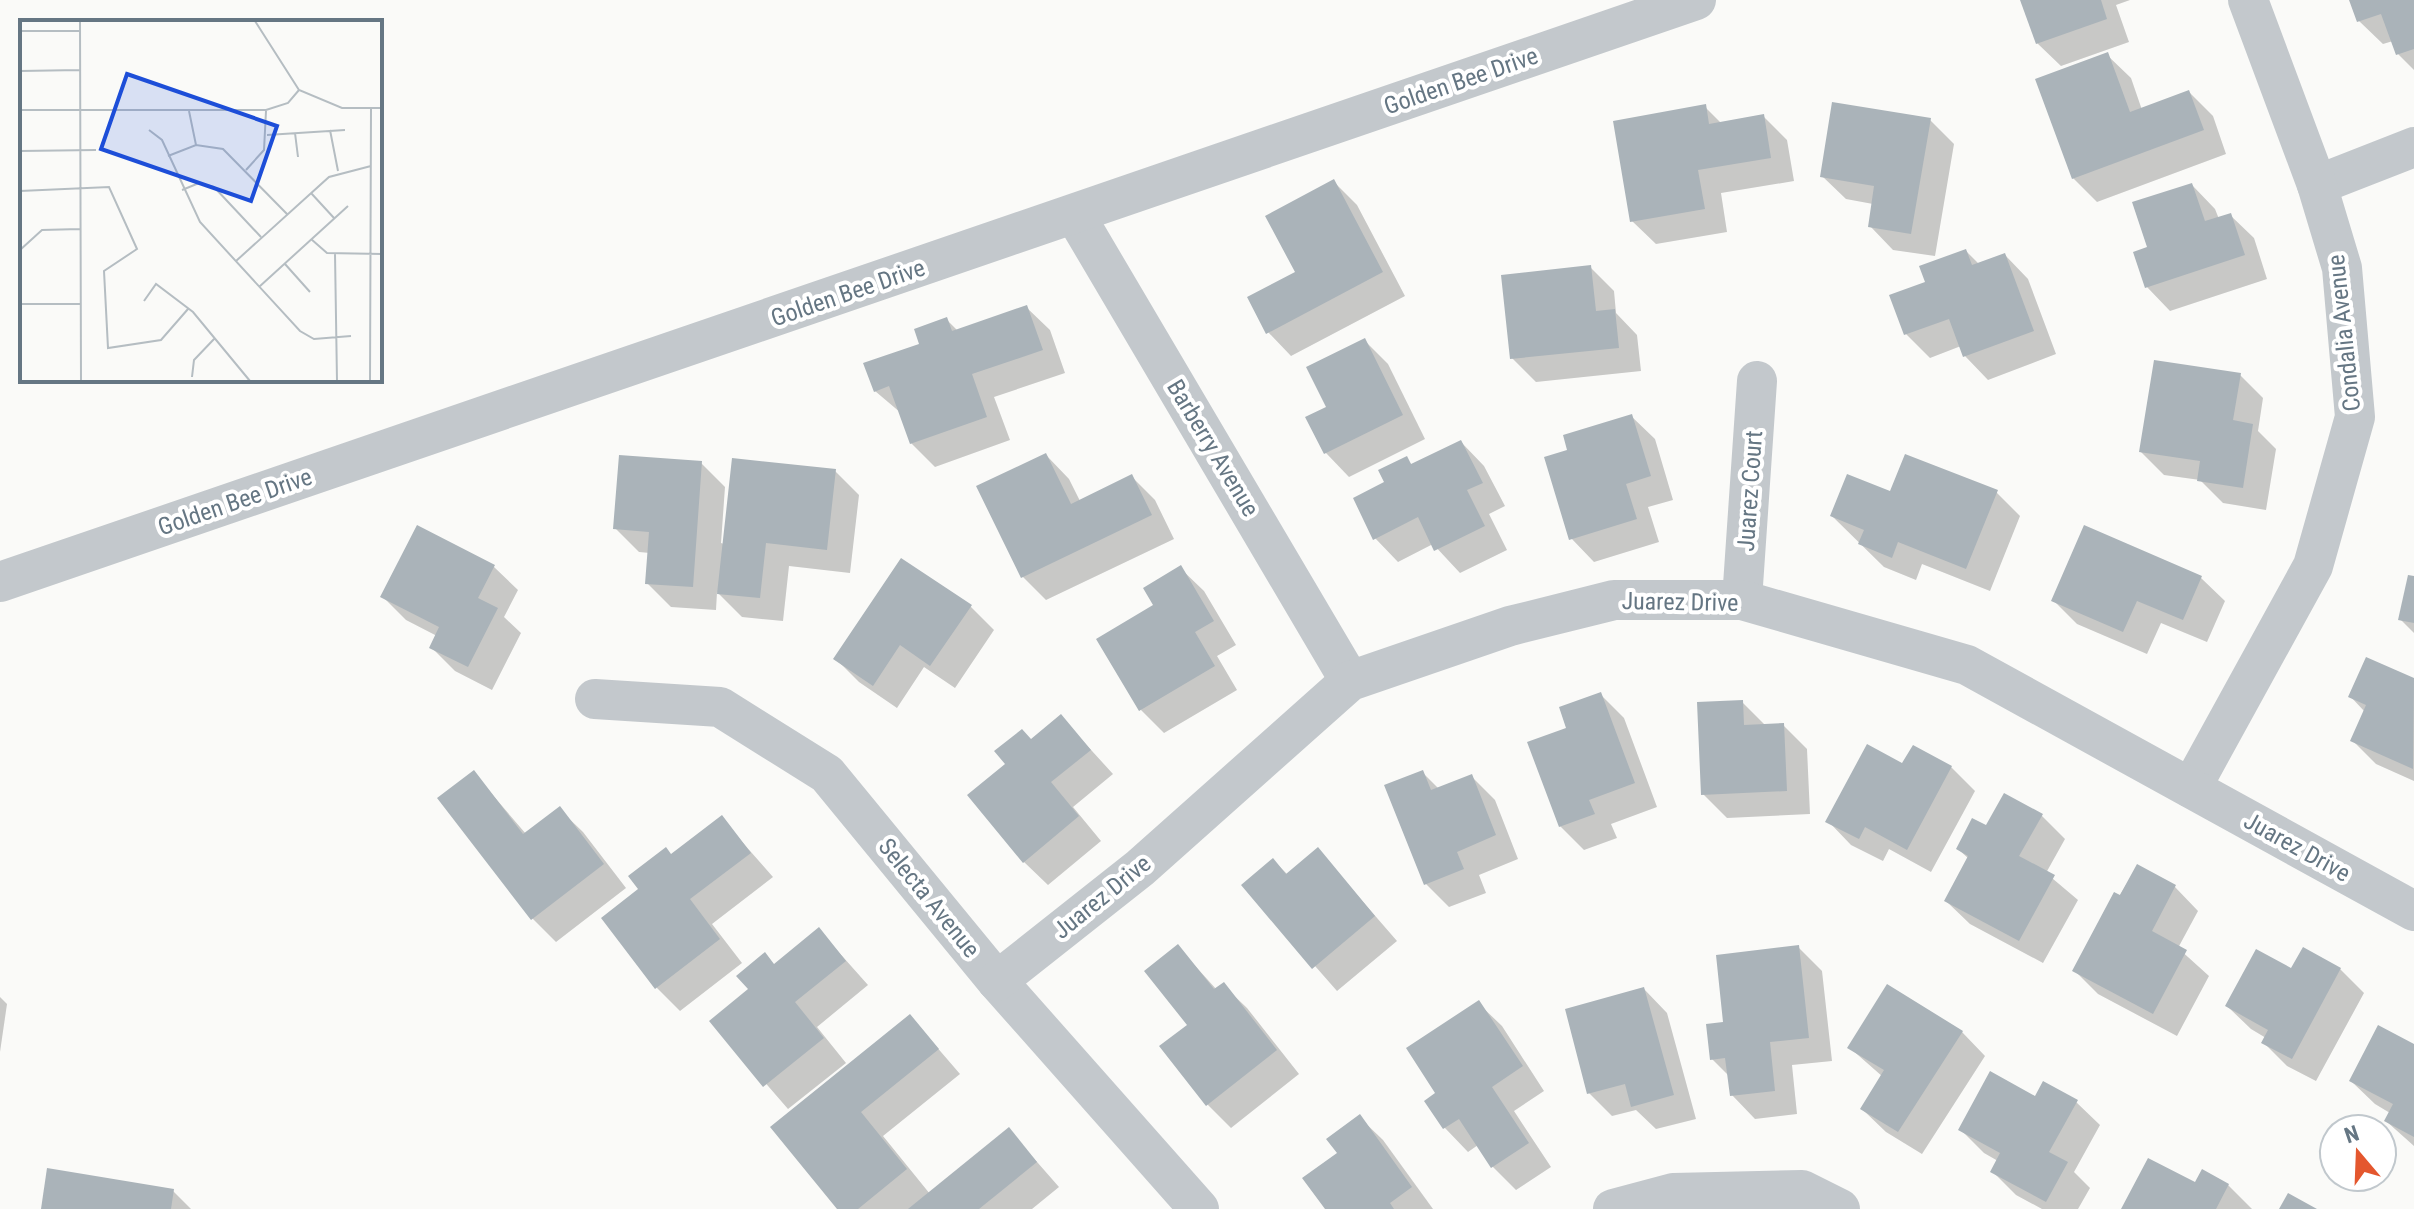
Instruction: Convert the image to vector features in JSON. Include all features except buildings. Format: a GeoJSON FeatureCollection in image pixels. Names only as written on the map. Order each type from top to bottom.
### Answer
{"type":"FeatureCollection","features":[{"type":"Feature","properties":{"kind":"street","name":"Golden Bee Drive"},"geometry":{"type":"LineString","coordinates":[[0,582],[1696,0]]}},
{"type":"Feature","properties":{"kind":"street","name":"Condalia Avenue"},"geometry":{"type":"LineString","coordinates":[[2191,788],[2313,566],[2355,417],[2342,268],[2317,185],[2248,0]]}},
{"type":"Feature","properties":{"kind":"street"},"geometry":{"type":"LineString","coordinates":[[2317,185],[2414,147]]}},
{"type":"Feature","properties":{"kind":"street","name":"Barberry Avenue"},"geometry":{"type":"LineString","coordinates":[[1075,215],[1350,681]]}},
{"type":"Feature","properties":{"kind":"street","name":"Juarez Court"},"geometry":{"type":"LineString","coordinates":[[1742,600],[1757,381]]}},
{"type":"Feature","properties":{"kind":"street","name":"Juarez Drive"},"geometry":{"type":"LineString","coordinates":[[997,981],[1140,868],[1350,681],[1510,626],[1614,600],[1742,600],[1967,665],[2414,911]]}},
{"type":"Feature","properties":{"kind":"street","name":"Selecta Avenue"},"geometry":{"type":"LineString","coordinates":[[595,699],[720,707],[827,774],[997,981],[1199,1209]]}},
{"type":"Feature","properties":{"kind":"street"},"geometry":{"type":"LineString","coordinates":[[1613,1209],[1673,1193],[1802,1190],[1840,1209]]}}]}
